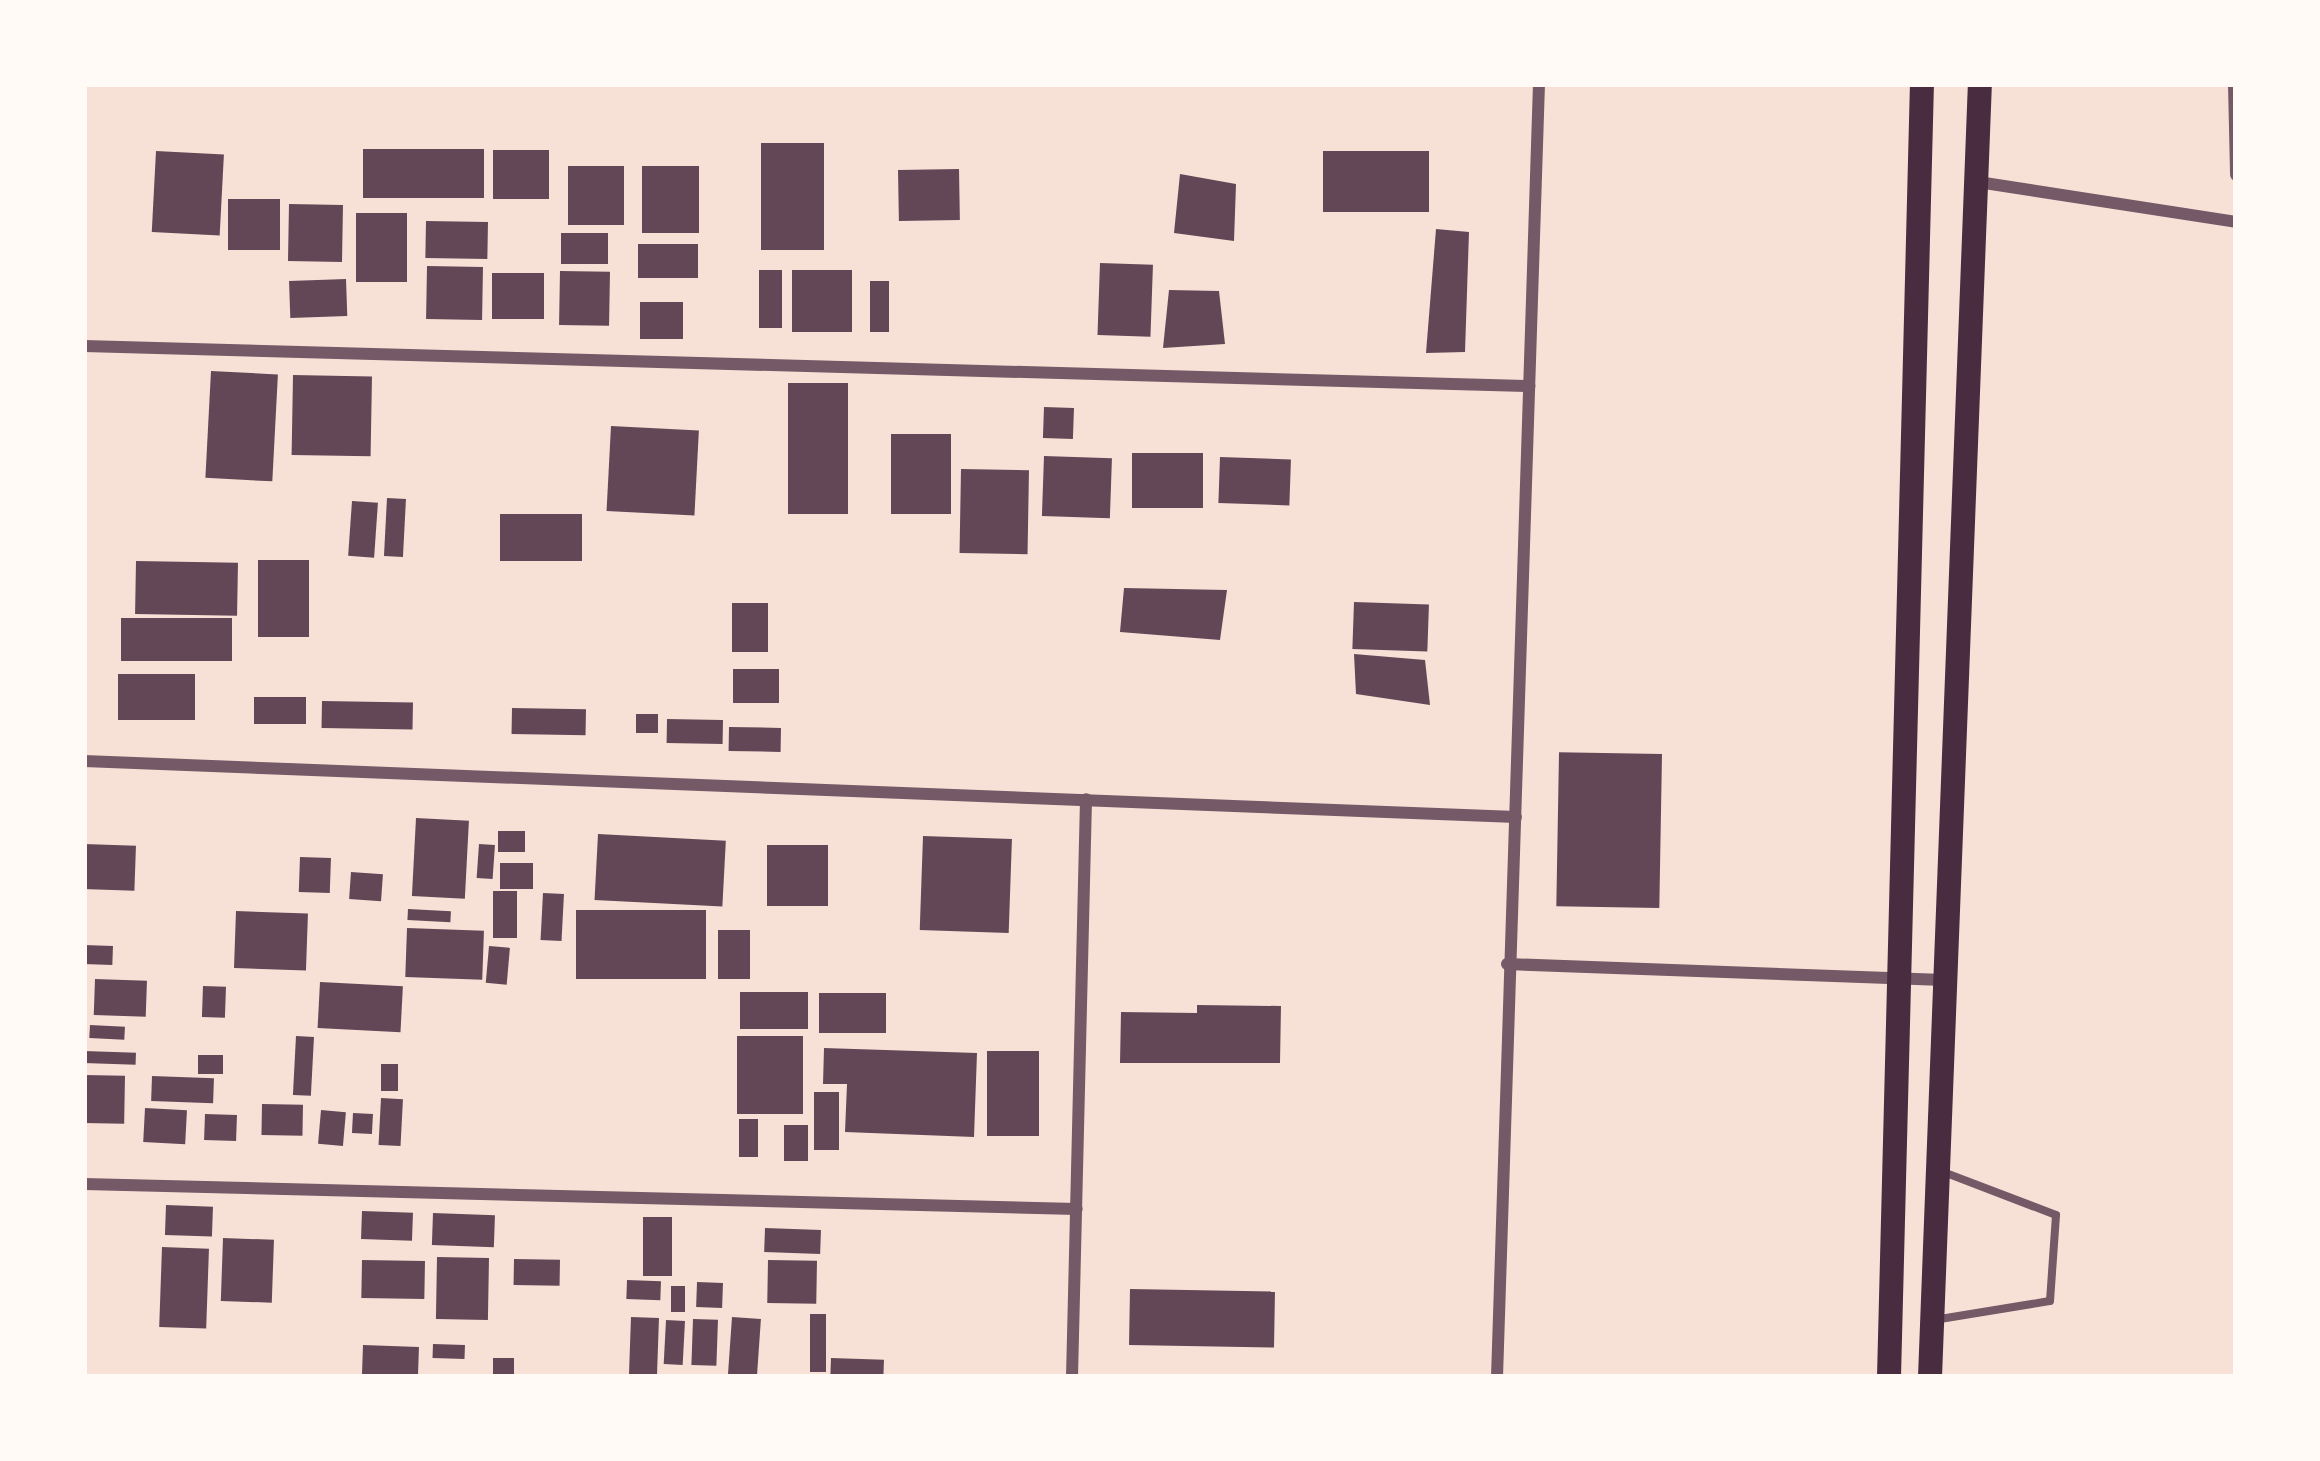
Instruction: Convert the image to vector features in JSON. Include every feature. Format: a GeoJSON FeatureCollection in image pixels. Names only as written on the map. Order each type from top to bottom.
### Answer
{"type":"FeatureCollection","features":[{"type":"Feature","properties":{"kind":"main road"},"geometry":{"type":"LineString","coordinates":[[1889,1377],[1922,84]]}},
{"type":"Feature","properties":{"kind":"main road"},"geometry":{"type":"LineString","coordinates":[[1930,1377],[1980,84]]}},
{"type":"Feature","properties":{"kind":"street"},"geometry":{"type":"LineString","coordinates":[[1497,1377],[1538,84]]}},
{"type":"Feature","properties":{"kind":"street"},"geometry":{"type":"LineString","coordinates":[[2234,84],[2236,176]]}},
{"type":"Feature","properties":{"kind":"street"},"geometry":{"type":"LineString","coordinates":[[1978,182],[2236,222]]}},
{"type":"Feature","properties":{"kind":"street"},"geometry":{"type":"LineString","coordinates":[[84,346],[1529,386]]}},
{"type":"Feature","properties":{"kind":"street"},"geometry":{"type":"LineString","coordinates":[[84,760],[1516,817]]}},
{"type":"Feature","properties":{"kind":"street"},"geometry":{"type":"LineString","coordinates":[[1072,1377],[1086,799]]}},
{"type":"Feature","properties":{"kind":"street"},"geometry":{"type":"LineString","coordinates":[[1507,964],[1943,980]]}},
{"type":"Feature","properties":{"kind":"street"},"geometry":{"type":"LineString","coordinates":[[84,1184],[1077,1209]]}},
{"type":"Feature","properties":{"kind":"lane"},"geometry":{"type":"LineString","coordinates":[[1932,1321],[2050,1300],[2056,1216],[1938,1170]]}},
{"type":"Feature","properties":{"kind":"building"},"geometry":{"type":"Polygon","coordinates":[[[761,143],[824,143],[824,250],[761,250],[761,143]]]}},
{"type":"Feature","properties":{"kind":"building"},"geometry":{"type":"Polygon","coordinates":[[[363,149],[484,149],[484,198],[363,198],[363,149]]]}},
{"type":"Feature","properties":{"kind":"building"},"geometry":{"type":"Polygon","coordinates":[[[493,150],[549,150],[549,199],[493,199],[493,150]]]}},
{"type":"Feature","properties":{"kind":"building"},"geometry":{"type":"Polygon","coordinates":[[[156,151],[224,155],[220,235],[152,232],[156,151]]]}},
{"type":"Feature","properties":{"kind":"building"},"geometry":{"type":"Polygon","coordinates":[[[1323,151],[1429,151],[1429,212],[1323,212],[1323,151]]]}},
{"type":"Feature","properties":{"kind":"building"},"geometry":{"type":"Polygon","coordinates":[[[568,166],[624,166],[624,225],[568,225],[568,166]]]}},
{"type":"Feature","properties":{"kind":"building"},"geometry":{"type":"Polygon","coordinates":[[[642,166],[699,166],[699,233],[642,233],[642,166]]]}},
{"type":"Feature","properties":{"kind":"building"},"geometry":{"type":"Polygon","coordinates":[[[959,169],[960,220],[899,221],[898,170],[959,169]]]}},
{"type":"Feature","properties":{"kind":"building"},"geometry":{"type":"Polygon","coordinates":[[[1180,174],[1236,184],[1234,241],[1174,233],[1180,174]]]}},
{"type":"Feature","properties":{"kind":"building"},"geometry":{"type":"Polygon","coordinates":[[[228,199],[280,199],[280,250],[228,250],[228,199]]]}},
{"type":"Feature","properties":{"kind":"building"},"geometry":{"type":"Polygon","coordinates":[[[289,204],[343,205],[342,262],[288,261],[289,204]]]}},
{"type":"Feature","properties":{"kind":"building"},"geometry":{"type":"Polygon","coordinates":[[[356,213],[407,213],[407,282],[356,282],[356,213]]]}},
{"type":"Feature","properties":{"kind":"building"},"geometry":{"type":"Polygon","coordinates":[[[426,221],[488,222],[487,259],[425,258],[426,221]]]}},
{"type":"Feature","properties":{"kind":"building"},"geometry":{"type":"Polygon","coordinates":[[[1436,229],[1469,232],[1465,352],[1426,353],[1436,229]]]}},
{"type":"Feature","properties":{"kind":"building"},"geometry":{"type":"Polygon","coordinates":[[[561,233],[608,233],[608,264],[561,264],[561,233]]]}},
{"type":"Feature","properties":{"kind":"building"},"geometry":{"type":"Polygon","coordinates":[[[638,244],[698,244],[698,278],[638,278],[638,244]]]}},
{"type":"Feature","properties":{"kind":"building"},"geometry":{"type":"Polygon","coordinates":[[[1100,263],[1153,265],[1150,337],[1097,335],[1100,263]]]}},
{"type":"Feature","properties":{"kind":"building"},"geometry":{"type":"Polygon","coordinates":[[[427,266],[483,267],[482,320],[426,319],[427,266]]]}},
{"type":"Feature","properties":{"kind":"building"},"geometry":{"type":"Polygon","coordinates":[[[759,270],[782,270],[782,328],[759,328],[759,270]]]}},
{"type":"Feature","properties":{"kind":"building"},"geometry":{"type":"Polygon","coordinates":[[[792,270],[852,270],[852,332],[792,332],[792,270]]]}},
{"type":"Feature","properties":{"kind":"building"},"geometry":{"type":"Polygon","coordinates":[[[560,271],[610,272],[609,326],[559,325],[560,271]]]}},
{"type":"Feature","properties":{"kind":"building"},"geometry":{"type":"Polygon","coordinates":[[[492,273],[544,273],[544,319],[492,319],[492,273]]]}},
{"type":"Feature","properties":{"kind":"building"},"geometry":{"type":"Polygon","coordinates":[[[346,279],[347,316],[290,318],[289,281],[346,279]]]}},
{"type":"Feature","properties":{"kind":"building"},"geometry":{"type":"Polygon","coordinates":[[[870,281],[889,281],[889,332],[870,332],[870,281]]]}},
{"type":"Feature","properties":{"kind":"building"},"geometry":{"type":"Polygon","coordinates":[[[1169,290],[1219,291],[1225,344],[1163,348],[1169,290]]]}},
{"type":"Feature","properties":{"kind":"building"},"geometry":{"type":"Polygon","coordinates":[[[640,302],[683,302],[683,339],[640,339],[640,302]]]}},
{"type":"Feature","properties":{"kind":"building"},"geometry":{"type":"Polygon","coordinates":[[[211,371],[278,375],[272,481],[205,478],[211,371]]]}},
{"type":"Feature","properties":{"kind":"building"},"geometry":{"type":"Polygon","coordinates":[[[293,375],[372,376],[371,456],[292,455],[293,375]]]}},
{"type":"Feature","properties":{"kind":"building"},"geometry":{"type":"Polygon","coordinates":[[[788,383],[848,383],[848,514],[788,514],[788,383]]]}},
{"type":"Feature","properties":{"kind":"building"},"geometry":{"type":"Polygon","coordinates":[[[1044,407],[1074,408],[1073,439],[1043,438],[1044,407]]]}},
{"type":"Feature","properties":{"kind":"building"},"geometry":{"type":"Polygon","coordinates":[[[611,426],[699,431],[694,515],[607,511],[611,426]]]}},
{"type":"Feature","properties":{"kind":"building"},"geometry":{"type":"Polygon","coordinates":[[[891,434],[951,434],[951,514],[891,514],[891,434]]]}},
{"type":"Feature","properties":{"kind":"building"},"geometry":{"type":"Polygon","coordinates":[[[1132,453],[1203,453],[1203,508],[1132,508],[1132,453]]]}},
{"type":"Feature","properties":{"kind":"building"},"geometry":{"type":"Polygon","coordinates":[[[1044,456],[1112,458],[1110,518],[1042,516],[1044,456]]]}},
{"type":"Feature","properties":{"kind":"building"},"geometry":{"type":"Polygon","coordinates":[[[1220,457],[1291,459],[1289,505],[1218,503],[1220,457]]]}},
{"type":"Feature","properties":{"kind":"building"},"geometry":{"type":"Polygon","coordinates":[[[961,469],[1029,470],[1028,554],[960,553],[961,469]]]}},
{"type":"Feature","properties":{"kind":"building"},"geometry":{"type":"Polygon","coordinates":[[[387,498],[406,499],[403,557],[384,556],[387,498]]]}},
{"type":"Feature","properties":{"kind":"building"},"geometry":{"type":"Polygon","coordinates":[[[352,501],[378,503],[374,558],[348,556],[352,501]]]}},
{"type":"Feature","properties":{"kind":"building"},"geometry":{"type":"Polygon","coordinates":[[[500,514],[582,514],[582,561],[500,561],[500,514]]]}},
{"type":"Feature","properties":{"kind":"building"},"geometry":{"type":"Polygon","coordinates":[[[258,560],[309,560],[309,637],[258,637],[258,560]]]}},
{"type":"Feature","properties":{"kind":"building"},"geometry":{"type":"Polygon","coordinates":[[[136,561],[238,563],[237,616],[135,614],[136,561]]]}},
{"type":"Feature","properties":{"kind":"building"},"geometry":{"type":"Polygon","coordinates":[[[1124,588],[1227,590],[1220,640],[1120,632],[1124,588]]]}},
{"type":"Feature","properties":{"kind":"building"},"geometry":{"type":"Polygon","coordinates":[[[1354,602],[1429,605],[1427,652],[1352,649],[1354,602]]]}},
{"type":"Feature","properties":{"kind":"building"},"geometry":{"type":"Polygon","coordinates":[[[732,603],[768,603],[768,652],[732,652],[732,603]]]}},
{"type":"Feature","properties":{"kind":"building"},"geometry":{"type":"Polygon","coordinates":[[[121,618],[232,618],[232,661],[121,661],[121,618]]]}},
{"type":"Feature","properties":{"kind":"building"},"geometry":{"type":"Polygon","coordinates":[[[1354,654],[1425,660],[1430,705],[1356,694],[1354,654]]]}},
{"type":"Feature","properties":{"kind":"building"},"geometry":{"type":"Polygon","coordinates":[[[733,669],[779,669],[779,703],[733,703],[733,669]]]}},
{"type":"Feature","properties":{"kind":"building"},"geometry":{"type":"Polygon","coordinates":[[[118,674],[195,674],[195,720],[118,720],[118,674]]]}},
{"type":"Feature","properties":{"kind":"building"},"geometry":{"type":"Polygon","coordinates":[[[254,697],[306,697],[306,724],[254,724],[254,697]]]}},
{"type":"Feature","properties":{"kind":"building"},"geometry":{"type":"Polygon","coordinates":[[[322,701],[413,703],[413,730],[322,728],[322,701]]]}},
{"type":"Feature","properties":{"kind":"building"},"geometry":{"type":"Polygon","coordinates":[[[512,708],[586,709],[586,735],[512,734],[512,708]]]}},
{"type":"Feature","properties":{"kind":"building"},"geometry":{"type":"Polygon","coordinates":[[[636,714],[658,714],[658,733],[636,733],[636,714]]]}},
{"type":"Feature","properties":{"kind":"building"},"geometry":{"type":"Polygon","coordinates":[[[667,719],[723,720],[723,744],[667,743],[667,719]]]}},
{"type":"Feature","properties":{"kind":"building"},"geometry":{"type":"Polygon","coordinates":[[[729,727],[781,728],[781,752],[729,751],[729,727]]]}},
{"type":"Feature","properties":{"kind":"building"},"geometry":{"type":"Polygon","coordinates":[[[1559,752],[1662,754],[1659,908],[1556,906],[1559,752]]]}},
{"type":"Feature","properties":{"kind":"building"},"geometry":{"type":"Polygon","coordinates":[[[416,818],[469,821],[465,899],[412,896],[416,818]]]}},
{"type":"Feature","properties":{"kind":"building"},"geometry":{"type":"Polygon","coordinates":[[[498,831],[525,831],[525,852],[498,852],[498,831]]]}},
{"type":"Feature","properties":{"kind":"building"},"geometry":{"type":"Polygon","coordinates":[[[598,834],[726,841],[722,907],[595,900],[598,834]]]}},
{"type":"Feature","properties":{"kind":"building"},"geometry":{"type":"Polygon","coordinates":[[[923,836],[1012,839],[1009,933],[920,930],[923,836]]]}},
{"type":"Feature","properties":{"kind":"building"},"geometry":{"type":"Polygon","coordinates":[[[84,844],[136,846],[134,891],[84,889],[84,844]]]}},
{"type":"Feature","properties":{"kind":"building"},"geometry":{"type":"Polygon","coordinates":[[[479,844],[495,845],[493,879],[477,878],[479,844]]]}},
{"type":"Feature","properties":{"kind":"building"},"geometry":{"type":"Polygon","coordinates":[[[767,845],[828,845],[828,906],[767,906],[767,845]]]}},
{"type":"Feature","properties":{"kind":"building"},"geometry":{"type":"Polygon","coordinates":[[[300,857],[331,858],[330,893],[299,892],[300,857]]]}},
{"type":"Feature","properties":{"kind":"building"},"geometry":{"type":"Polygon","coordinates":[[[500,863],[533,863],[533,889],[500,889],[500,863]]]}},
{"type":"Feature","properties":{"kind":"building"},"geometry":{"type":"Polygon","coordinates":[[[351,872],[383,874],[381,901],[349,899],[351,872]]]}},
{"type":"Feature","properties":{"kind":"building"},"geometry":{"type":"Polygon","coordinates":[[[493,891],[517,891],[517,938],[493,938],[493,891]]]}},
{"type":"Feature","properties":{"kind":"building"},"geometry":{"type":"Polygon","coordinates":[[[543,893],[564,894],[562,941],[541,940],[543,893]]]}},
{"type":"Feature","properties":{"kind":"building"},"geometry":{"type":"Polygon","coordinates":[[[408,909],[451,911],[450,922],[407,920],[408,909]]]}},
{"type":"Feature","properties":{"kind":"building"},"geometry":{"type":"Polygon","coordinates":[[[576,910],[706,910],[706,979],[576,979],[576,910]]]}},
{"type":"Feature","properties":{"kind":"building"},"geometry":{"type":"Polygon","coordinates":[[[236,911],[308,914],[306,970],[234,968],[236,911]]]}},
{"type":"Feature","properties":{"kind":"building"},"geometry":{"type":"Polygon","coordinates":[[[407,928],[484,931],[482,980],[405,977],[407,928]]]}},
{"type":"Feature","properties":{"kind":"building"},"geometry":{"type":"Polygon","coordinates":[[[718,930],[750,930],[750,979],[718,979],[718,930]]]}},
{"type":"Feature","properties":{"kind":"building"},"geometry":{"type":"Polygon","coordinates":[[[84,945],[113,946],[112,965],[84,964],[84,945]]]}},
{"type":"Feature","properties":{"kind":"building"},"geometry":{"type":"Polygon","coordinates":[[[489,946],[510,948],[507,985],[486,983],[489,946]]]}},
{"type":"Feature","properties":{"kind":"building"},"geometry":{"type":"Polygon","coordinates":[[[95,979],[147,981],[146,1017],[94,1015],[95,979]]]}},
{"type":"Feature","properties":{"kind":"building"},"geometry":{"type":"Polygon","coordinates":[[[320,982],[403,986],[400,1032],[318,1028],[320,982]]]}},
{"type":"Feature","properties":{"kind":"building"},"geometry":{"type":"Polygon","coordinates":[[[203,986],[226,987],[225,1018],[202,1017],[203,986]]]}},
{"type":"Feature","properties":{"kind":"building"},"geometry":{"type":"Polygon","coordinates":[[[740,992],[808,992],[808,1029],[740,1029],[740,992]]]}},
{"type":"Feature","properties":{"kind":"building"},"geometry":{"type":"Polygon","coordinates":[[[819,993],[886,993],[886,1033],[819,1033],[819,993]]]}},
{"type":"Feature","properties":{"kind":"building"},"geometry":{"type":"Polygon","coordinates":[[[1197,1005],[1281,1006],[1280,1063],[1120,1063],[1121,1012],[1197,1013],[1197,1005]]]}},
{"type":"Feature","properties":{"kind":"building"},"geometry":{"type":"Polygon","coordinates":[[[90,1025],[125,1027],[124,1040],[89,1038],[90,1025]]]}},
{"type":"Feature","properties":{"kind":"building"},"geometry":{"type":"Polygon","coordinates":[[[296,1036],[314,1037],[311,1096],[293,1095],[296,1036]]]}},
{"type":"Feature","properties":{"kind":"building"},"geometry":{"type":"Polygon","coordinates":[[[737,1036],[803,1036],[803,1114],[737,1114],[737,1036]]]}},
{"type":"Feature","properties":{"kind":"building"},"geometry":{"type":"Polygon","coordinates":[[[824,1048],[977,1053],[974,1137],[845,1132],[847,1084],[823,1084],[824,1048]]]}},
{"type":"Feature","properties":{"kind":"building"},"geometry":{"type":"Polygon","coordinates":[[[84,1051],[136,1053],[136,1065],[84,1063],[84,1051]]]}},
{"type":"Feature","properties":{"kind":"building"},"geometry":{"type":"Polygon","coordinates":[[[987,1051],[1039,1051],[1039,1136],[987,1136],[987,1051]]]}},
{"type":"Feature","properties":{"kind":"building"},"geometry":{"type":"Polygon","coordinates":[[[198,1055],[223,1055],[223,1074],[198,1074],[198,1055]]]}},
{"type":"Feature","properties":{"kind":"building"},"geometry":{"type":"Polygon","coordinates":[[[381,1064],[398,1064],[398,1091],[381,1091],[381,1064]]]}},
{"type":"Feature","properties":{"kind":"building"},"geometry":{"type":"Polygon","coordinates":[[[84,1075],[125,1076],[124,1124],[84,1123],[84,1075]]]}},
{"type":"Feature","properties":{"kind":"building"},"geometry":{"type":"Polygon","coordinates":[[[152,1076],[214,1078],[213,1103],[151,1101],[152,1076]]]}},
{"type":"Feature","properties":{"kind":"building"},"geometry":{"type":"Polygon","coordinates":[[[814,1092],[839,1092],[839,1150],[814,1150],[814,1092]]]}},
{"type":"Feature","properties":{"kind":"building"},"geometry":{"type":"Polygon","coordinates":[[[381,1098],[403,1099],[401,1146],[379,1145],[381,1098]]]}},
{"type":"Feature","properties":{"kind":"building"},"geometry":{"type":"Polygon","coordinates":[[[262,1104],[303,1105],[302,1136],[261,1135],[262,1104]]]}},
{"type":"Feature","properties":{"kind":"building"},"geometry":{"type":"Polygon","coordinates":[[[145,1108],[187,1110],[185,1144],[143,1142],[145,1108]]]}},
{"type":"Feature","properties":{"kind":"building"},"geometry":{"type":"Polygon","coordinates":[[[321,1110],[346,1112],[343,1146],[318,1144],[321,1110]]]}},
{"type":"Feature","properties":{"kind":"building"},"geometry":{"type":"Polygon","coordinates":[[[353,1113],[373,1114],[372,1134],[352,1133],[353,1113]]]}},
{"type":"Feature","properties":{"kind":"building"},"geometry":{"type":"Polygon","coordinates":[[[205,1114],[237,1115],[236,1141],[204,1140],[205,1114]]]}},
{"type":"Feature","properties":{"kind":"building"},"geometry":{"type":"Polygon","coordinates":[[[739,1119],[758,1119],[758,1157],[739,1157],[739,1119]]]}},
{"type":"Feature","properties":{"kind":"building"},"geometry":{"type":"Polygon","coordinates":[[[784,1125],[808,1125],[808,1161],[784,1161],[784,1125]]]}},
{"type":"Feature","properties":{"kind":"building"},"geometry":{"type":"Polygon","coordinates":[[[166,1205],[213,1207],[212,1237],[165,1235],[166,1205]]]}},
{"type":"Feature","properties":{"kind":"building"},"geometry":{"type":"Polygon","coordinates":[[[362,1211],[413,1213],[412,1241],[361,1239],[362,1211]]]}},
{"type":"Feature","properties":{"kind":"building"},"geometry":{"type":"Polygon","coordinates":[[[433,1213],[495,1215],[494,1247],[432,1245],[433,1213]]]}},
{"type":"Feature","properties":{"kind":"building"},"geometry":{"type":"Polygon","coordinates":[[[643,1217],[672,1217],[672,1276],[643,1276],[643,1217]]]}},
{"type":"Feature","properties":{"kind":"building"},"geometry":{"type":"Polygon","coordinates":[[[765,1228],[821,1230],[820,1254],[764,1252],[765,1228]]]}},
{"type":"Feature","properties":{"kind":"building"},"geometry":{"type":"Polygon","coordinates":[[[223,1238],[274,1240],[272,1303],[221,1301],[223,1238]]]}},
{"type":"Feature","properties":{"kind":"building"},"geometry":{"type":"Polygon","coordinates":[[[162,1247],[209,1249],[206,1329],[159,1327],[162,1247]]]}},
{"type":"Feature","properties":{"kind":"building"},"geometry":{"type":"Polygon","coordinates":[[[437,1257],[489,1258],[488,1320],[436,1319],[437,1257]]]}},
{"type":"Feature","properties":{"kind":"building"},"geometry":{"type":"Polygon","coordinates":[[[514,1259],[560,1260],[560,1286],[514,1285],[514,1259]]]}},
{"type":"Feature","properties":{"kind":"building"},"geometry":{"type":"Polygon","coordinates":[[[362,1260],[425,1261],[424,1299],[361,1298],[362,1260]]]}},
{"type":"Feature","properties":{"kind":"building"},"geometry":{"type":"Polygon","coordinates":[[[768,1260],[817,1261],[816,1304],[767,1303],[768,1260]]]}},
{"type":"Feature","properties":{"kind":"building"},"geometry":{"type":"Polygon","coordinates":[[[627,1280],[661,1281],[660,1300],[626,1299],[627,1280]]]}},
{"type":"Feature","properties":{"kind":"building"},"geometry":{"type":"Polygon","coordinates":[[[697,1282],[723,1283],[722,1308],[696,1307],[697,1282]]]}},
{"type":"Feature","properties":{"kind":"building"},"geometry":{"type":"Polygon","coordinates":[[[671,1286],[685,1286],[685,1312],[671,1312],[671,1286]]]}},
{"type":"Feature","properties":{"kind":"building"},"geometry":{"type":"Polygon","coordinates":[[[1130,1289],[1275,1292],[1274,1348],[1129,1345],[1130,1289]]]}},
{"type":"Feature","properties":{"kind":"building"},"geometry":{"type":"Polygon","coordinates":[[[810,1314],[826,1314],[826,1372],[810,1372],[810,1314]]]}},
{"type":"Feature","properties":{"kind":"building"},"geometry":{"type":"Polygon","coordinates":[[[631,1317],[659,1318],[657,1377],[629,1377],[631,1317]]]}},
{"type":"Feature","properties":{"kind":"building"},"geometry":{"type":"Polygon","coordinates":[[[732,1317],[761,1319],[757,1377],[728,1375],[732,1317]]]}},
{"type":"Feature","properties":{"kind":"building"},"geometry":{"type":"Polygon","coordinates":[[[693,1319],[718,1320],[716,1366],[691,1365],[693,1319]]]}},
{"type":"Feature","properties":{"kind":"building"},"geometry":{"type":"Polygon","coordinates":[[[666,1320],[685,1321],[683,1365],[664,1364],[666,1320]]]}},
{"type":"Feature","properties":{"kind":"building"},"geometry":{"type":"Polygon","coordinates":[[[433,1344],[465,1345],[464,1359],[433,1358],[433,1344]]]}},
{"type":"Feature","properties":{"kind":"building"},"geometry":{"type":"Polygon","coordinates":[[[363,1345],[419,1347],[418,1377],[362,1377],[363,1345]]]}},
{"type":"Feature","properties":{"kind":"building"},"geometry":{"type":"Polygon","coordinates":[[[493,1358],[514,1358],[514,1375],[493,1375],[493,1358]]]}},
{"type":"Feature","properties":{"kind":"building"},"geometry":{"type":"Polygon","coordinates":[[[831,1358],[884,1360],[883,1377],[830,1377],[831,1358]]]}}]}
